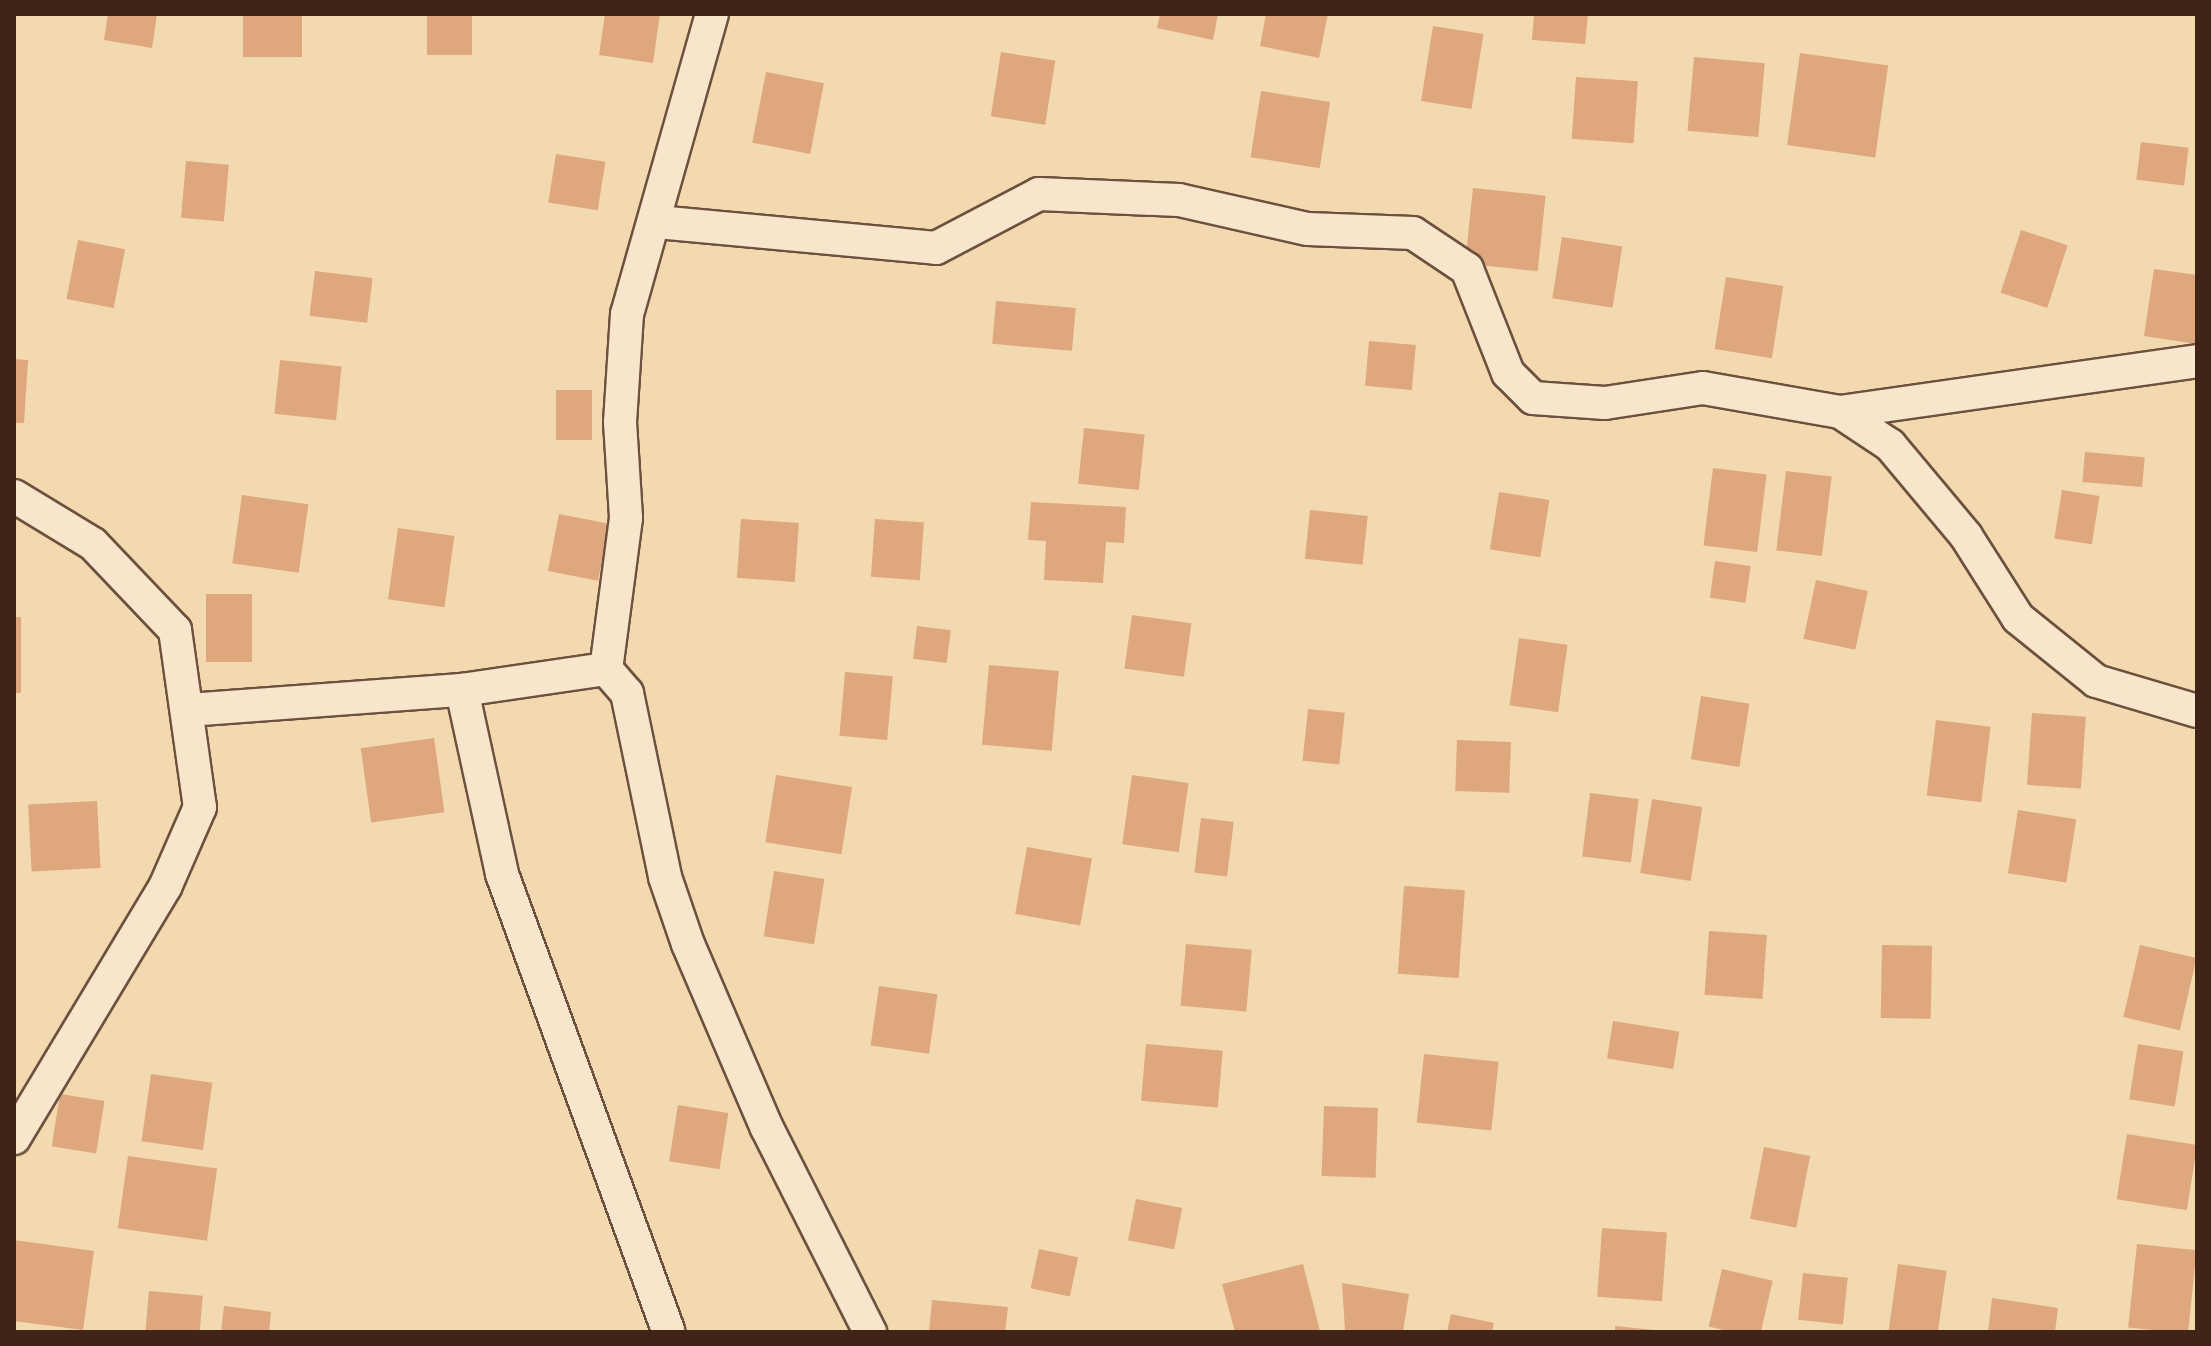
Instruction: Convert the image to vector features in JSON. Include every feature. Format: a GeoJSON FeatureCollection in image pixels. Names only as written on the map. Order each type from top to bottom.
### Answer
{"type":"FeatureCollection","features":[{"type":"Feature","properties":{"kind":"street"},"geometry":{"type":"LineString","coordinates":[[712,14],[657,222],[627,314],[620,422],[626,518],[606,669],[627,693],[665,877],[688,944],[767,1128],[870,1332]]}},
{"type":"Feature","properties":{"kind":"street"},"geometry":{"type":"LineString","coordinates":[[657,222],[936,248],[1039,194],[1179,200],[1308,229],[1413,233],[1467,269],[1508,373],[1533,398],[1605,403],[1703,388],[1840,412],[2197,361]]}},
{"type":"Feature","properties":{"kind":"street"},"geometry":{"type":"LineString","coordinates":[[1840,412],[1890,445],[1966,536],[2018,618],[2096,681],[2197,711]]}},
{"type":"Feature","properties":{"kind":"street"},"geometry":{"type":"LineString","coordinates":[[14,496],[93,544],[175,630],[200,807],[165,887],[14,1138]]}},
{"type":"Feature","properties":{"kind":"street"},"geometry":{"type":"LineString","coordinates":[[187,710],[462,690],[606,669]]}},
{"type":"Feature","properties":{"kind":"street"},"geometry":{"type":"LineString","coordinates":[[462,690],[502,874],[669,1332]]}},
{"type":"Feature","properties":{"kind":"building"},"geometry":{"type":"Polygon","coordinates":[[[108,14],[157,14],[152,48],[104,40],[108,14]]]}},
{"type":"Feature","properties":{"kind":"building"},"geometry":{"type":"Polygon","coordinates":[[[243,14],[302,14],[302,57],[243,57],[243,14]]]}},
{"type":"Feature","properties":{"kind":"building"},"geometry":{"type":"Polygon","coordinates":[[[427,14],[472,14],[472,55],[427,55],[427,14]]]}},
{"type":"Feature","properties":{"kind":"building"},"geometry":{"type":"Polygon","coordinates":[[[605,14],[660,14],[653,63],[599,55],[605,14]]]}},
{"type":"Feature","properties":{"kind":"building"},"geometry":{"type":"Polygon","coordinates":[[[1160,14],[1218,14],[1213,40],[1157,28],[1160,14]]]}},
{"type":"Feature","properties":{"kind":"building"},"geometry":{"type":"Polygon","coordinates":[[[1266,14],[1328,14],[1319,58],[1260,46],[1266,14]]]}},
{"type":"Feature","properties":{"kind":"building"},"geometry":{"type":"Polygon","coordinates":[[[1534,14],[1588,14],[1585,44],[1532,40],[1534,14]]]}},
{"type":"Feature","properties":{"kind":"building"},"geometry":{"type":"Polygon","coordinates":[[[1433,26],[1483,34],[1471,109],[1421,101],[1433,26]]]}},
{"type":"Feature","properties":{"kind":"building"},"geometry":{"type":"Polygon","coordinates":[[[1001,52],[1055,61],[1045,125],[991,116],[1001,52]]]}},
{"type":"Feature","properties":{"kind":"building"},"geometry":{"type":"Polygon","coordinates":[[[1800,53],[1888,65],[1875,157],[1787,145],[1800,53]]]}},
{"type":"Feature","properties":{"kind":"building"},"geometry":{"type":"Polygon","coordinates":[[[1694,57],[1765,63],[1758,137],[1688,131],[1694,57]]]}},
{"type":"Feature","properties":{"kind":"building"},"geometry":{"type":"Polygon","coordinates":[[[766,72],[824,83],[810,154],[752,143],[766,72]]]}},
{"type":"Feature","properties":{"kind":"building"},"geometry":{"type":"Polygon","coordinates":[[[1576,77],[1638,81],[1634,143],[1572,139],[1576,77]]]}},
{"type":"Feature","properties":{"kind":"building"},"geometry":{"type":"Polygon","coordinates":[[[1261,91],[1330,102],[1320,168],[1251,157],[1261,91]]]}},
{"type":"Feature","properties":{"kind":"building"},"geometry":{"type":"Polygon","coordinates":[[[2141,142],[2189,148],[2184,186],[2136,180],[2141,142]]]}},
{"type":"Feature","properties":{"kind":"building"},"geometry":{"type":"Polygon","coordinates":[[[556,154],[605,162],[598,210],[548,202],[556,154]]]}},
{"type":"Feature","properties":{"kind":"building"},"geometry":{"type":"Polygon","coordinates":[[[186,161],[229,165],[224,222],[181,218],[186,161]]]}},
{"type":"Feature","properties":{"kind":"building"},"geometry":{"type":"Polygon","coordinates":[[[1473,188],[1546,196],[1538,271],[1465,264],[1473,188]]]}},
{"type":"Feature","properties":{"kind":"building"},"geometry":{"type":"Polygon","coordinates":[[[2021,230],[2068,245],[2047,308],[2001,293],[2021,230]]]}},
{"type":"Feature","properties":{"kind":"building"},"geometry":{"type":"Polygon","coordinates":[[[1562,237],[1622,247],[1613,308],[1552,298],[1562,237]]]}},
{"type":"Feature","properties":{"kind":"building"},"geometry":{"type":"Polygon","coordinates":[[[78,240],[125,249],[114,308],[67,299],[78,240]]]}},
{"type":"Feature","properties":{"kind":"building"},"geometry":{"type":"Polygon","coordinates":[[[2154,269],[2197,275],[2197,344],[2144,336],[2154,269]]]}},
{"type":"Feature","properties":{"kind":"building"},"geometry":{"type":"Polygon","coordinates":[[[315,271],[373,278],[367,323],[310,316],[315,271]]]}},
{"type":"Feature","properties":{"kind":"building"},"geometry":{"type":"Polygon","coordinates":[[[1726,277],[1783,286],[1772,358],[1715,349],[1726,277]]]}},
{"type":"Feature","properties":{"kind":"building"},"geometry":{"type":"Polygon","coordinates":[[[996,301],[1076,308],[1072,351],[992,344],[996,301]]]}},
{"type":"Feature","properties":{"kind":"building"},"geometry":{"type":"Polygon","coordinates":[[[1369,341],[1416,345],[1412,390],[1365,386],[1369,341]]]}},
{"type":"Feature","properties":{"kind":"building"},"geometry":{"type":"Polygon","coordinates":[[[14,359],[28,360],[24,423],[14,423],[14,359]]]}},
{"type":"Feature","properties":{"kind":"building"},"geometry":{"type":"Polygon","coordinates":[[[280,360],[342,366],[336,420],[274,414],[280,360]]]}},
{"type":"Feature","properties":{"kind":"building"},"geometry":{"type":"Polygon","coordinates":[[[556,390],[592,390],[592,440],[556,440],[556,390]]]}},
{"type":"Feature","properties":{"kind":"building"},"geometry":{"type":"Polygon","coordinates":[[[1084,428],[1145,434],[1139,490],[1078,484],[1084,428]]]}},
{"type":"Feature","properties":{"kind":"building"},"geometry":{"type":"Polygon","coordinates":[[[2085,452],[2145,457],[2142,487],[2082,482],[2085,452]]]}},
{"type":"Feature","properties":{"kind":"building"},"geometry":{"type":"Polygon","coordinates":[[[1713,468],[1767,475],[1757,552],[1703,545],[1713,468]]]}},
{"type":"Feature","properties":{"kind":"building"},"geometry":{"type":"Polygon","coordinates":[[[1786,471],[1832,477],[1822,556],[1776,550],[1786,471]]]}},
{"type":"Feature","properties":{"kind":"building"},"geometry":{"type":"Polygon","coordinates":[[[2062,490],[2100,496],[2092,544],[2054,538],[2062,490]]]}},
{"type":"Feature","properties":{"kind":"building"},"geometry":{"type":"Polygon","coordinates":[[[1499,492],[1549,500],[1540,557],[1490,549],[1499,492]]]}},
{"type":"Feature","properties":{"kind":"building"},"geometry":{"type":"Polygon","coordinates":[[[242,495],[308,504],[299,573],[232,563],[242,495]]]}},
{"type":"Feature","properties":{"kind":"building"},"geometry":{"type":"Polygon","coordinates":[[[1031,502],[1126,507],[1124,543],[1106,542],[1103,583],[1044,580],[1046,541],[1028,540],[1031,502]]]}},
{"type":"Feature","properties":{"kind":"building"},"geometry":{"type":"Polygon","coordinates":[[[1310,510],[1368,516],[1363,565],[1305,559],[1310,510]]]}},
{"type":"Feature","properties":{"kind":"building"},"geometry":{"type":"Polygon","coordinates":[[[559,514],[609,524],[598,581],[548,571],[559,514]]]}},
{"type":"Feature","properties":{"kind":"building"},"geometry":{"type":"Polygon","coordinates":[[[741,519],[799,523],[795,582],[737,578],[741,519]]]}},
{"type":"Feature","properties":{"kind":"building"},"geometry":{"type":"Polygon","coordinates":[[[875,519],[924,522],[920,580],[871,577],[875,519]]]}},
{"type":"Feature","properties":{"kind":"building"},"geometry":{"type":"Polygon","coordinates":[[[398,528],[454,536],[444,607],[388,599],[398,528]]]}},
{"type":"Feature","properties":{"kind":"building"},"geometry":{"type":"Polygon","coordinates":[[[1715,561],[1751,566],[1746,603],[1710,598],[1715,561]]]}},
{"type":"Feature","properties":{"kind":"building"},"geometry":{"type":"Polygon","coordinates":[[[1816,580],[1868,591],[1855,650],[1804,639],[1816,580]]]}},
{"type":"Feature","properties":{"kind":"building"},"geometry":{"type":"Polygon","coordinates":[[[206,594],[252,594],[252,662],[206,662],[206,594]]]}},
{"type":"Feature","properties":{"kind":"building"},"geometry":{"type":"Polygon","coordinates":[[[1132,615],[1191,623],[1184,677],[1124,668],[1132,615]]]}},
{"type":"Feature","properties":{"kind":"building"},"geometry":{"type":"Polygon","coordinates":[[[14,617],[21,617],[21,693],[14,693],[14,617]]]}},
{"type":"Feature","properties":{"kind":"building"},"geometry":{"type":"Polygon","coordinates":[[[917,626],[951,630],[947,663],[913,659],[917,626]]]}},
{"type":"Feature","properties":{"kind":"building"},"geometry":{"type":"Polygon","coordinates":[[[1519,638],[1568,645],[1558,712],[1510,705],[1519,638]]]}},
{"type":"Feature","properties":{"kind":"building"},"geometry":{"type":"Polygon","coordinates":[[[989,665],[1059,671],[1052,751],[982,745],[989,665]]]}},
{"type":"Feature","properties":{"kind":"building"},"geometry":{"type":"Polygon","coordinates":[[[845,672],[893,676],[887,740],[839,736],[845,672]]]}},
{"type":"Feature","properties":{"kind":"building"},"geometry":{"type":"Polygon","coordinates":[[[1701,696],[1749,704],[1739,767],[1691,759],[1701,696]]]}},
{"type":"Feature","properties":{"kind":"building"},"geometry":{"type":"Polygon","coordinates":[[[1308,709],[1345,713],[1339,765],[1303,761],[1308,709]]]}},
{"type":"Feature","properties":{"kind":"building"},"geometry":{"type":"Polygon","coordinates":[[[2032,713],[2086,717],[2081,789],[2027,785],[2032,713]]]}},
{"type":"Feature","properties":{"kind":"building"},"geometry":{"type":"Polygon","coordinates":[[[1936,720],[1991,727],[1981,802],[1927,795],[1936,720]]]}},
{"type":"Feature","properties":{"kind":"building"},"geometry":{"type":"Polygon","coordinates":[[[434,738],[444,812],[371,823],[361,748],[434,738]]]}},
{"type":"Feature","properties":{"kind":"building"},"geometry":{"type":"Polygon","coordinates":[[[1457,740],[1511,742],[1509,793],[1455,791],[1457,740]]]}},
{"type":"Feature","properties":{"kind":"building"},"geometry":{"type":"Polygon","coordinates":[[[776,775],[852,787],[841,854],[765,842],[776,775]]]}},
{"type":"Feature","properties":{"kind":"building"},"geometry":{"type":"Polygon","coordinates":[[[1132,775],[1188,783],[1179,852],[1122,844],[1132,775]]]}},
{"type":"Feature","properties":{"kind":"building"},"geometry":{"type":"Polygon","coordinates":[[[1590,793],[1639,799],[1631,862],[1582,857],[1590,793]]]}},
{"type":"Feature","properties":{"kind":"building"},"geometry":{"type":"Polygon","coordinates":[[[1652,799],[1702,807],[1691,881],[1640,873],[1652,799]]]}},
{"type":"Feature","properties":{"kind":"building"},"geometry":{"type":"Polygon","coordinates":[[[97,801],[101,868],[32,872],[28,805],[97,801]]]}},
{"type":"Feature","properties":{"kind":"building"},"geometry":{"type":"Polygon","coordinates":[[[2018,810],[2076,819],[2066,882],[2008,873],[2018,810]]]}},
{"type":"Feature","properties":{"kind":"building"},"geometry":{"type":"Polygon","coordinates":[[[1201,818],[1234,822],[1227,877],[1194,873],[1201,818]]]}},
{"type":"Feature","properties":{"kind":"building"},"geometry":{"type":"Polygon","coordinates":[[[1027,847],[1092,858],[1080,925],[1015,914],[1027,847]]]}},
{"type":"Feature","properties":{"kind":"building"},"geometry":{"type":"Polygon","coordinates":[[[774,871],[824,879],[814,944],[764,936],[774,871]]]}},
{"type":"Feature","properties":{"kind":"building"},"geometry":{"type":"Polygon","coordinates":[[[1404,886],[1465,890],[1459,978],[1398,974],[1404,886]]]}},
{"type":"Feature","properties":{"kind":"building"},"geometry":{"type":"Polygon","coordinates":[[[1709,931],[1767,935],[1762,999],[1705,995],[1709,931]]]}},
{"type":"Feature","properties":{"kind":"building"},"geometry":{"type":"Polygon","coordinates":[[[1186,944],[1252,950],[1246,1012],[1181,1006],[1186,944]]]}},
{"type":"Feature","properties":{"kind":"building"},"geometry":{"type":"Polygon","coordinates":[[[1882,945],[1932,946],[1931,1019],[1881,1018],[1882,945]]]}},
{"type":"Feature","properties":{"kind":"building"},"geometry":{"type":"Polygon","coordinates":[[[2140,945],[2197,958],[2180,1030],[2123,1017],[2140,945]]]}},
{"type":"Feature","properties":{"kind":"building"},"geometry":{"type":"Polygon","coordinates":[[[879,986],[937,994],[929,1054],[871,1045],[879,986]]]}},
{"type":"Feature","properties":{"kind":"building"},"geometry":{"type":"Polygon","coordinates":[[[1613,1021],[1679,1031],[1673,1069],[1607,1059],[1613,1021]]]}},
{"type":"Feature","properties":{"kind":"building"},"geometry":{"type":"Polygon","coordinates":[[[1146,1044],[1223,1051],[1218,1107],[1141,1101],[1146,1044]]]}},
{"type":"Feature","properties":{"kind":"building"},"geometry":{"type":"Polygon","coordinates":[[[2138,1044],[2183,1051],[2175,1107],[2129,1099],[2138,1044]]]}},
{"type":"Feature","properties":{"kind":"building"},"geometry":{"type":"Polygon","coordinates":[[[1424,1054],[1499,1062],[1491,1130],[1417,1123],[1424,1054]]]}},
{"type":"Feature","properties":{"kind":"building"},"geometry":{"type":"Polygon","coordinates":[[[151,1074],[212,1083],[203,1150],[142,1141],[151,1074]]]}},
{"type":"Feature","properties":{"kind":"building"},"geometry":{"type":"Polygon","coordinates":[[[60,1094],[104,1101],[96,1153],[52,1146],[60,1094]]]}},
{"type":"Feature","properties":{"kind":"building"},"geometry":{"type":"Polygon","coordinates":[[[678,1105],[728,1113],[719,1169],[669,1161],[678,1105]]]}},
{"type":"Feature","properties":{"kind":"building"},"geometry":{"type":"Polygon","coordinates":[[[1324,1106],[1378,1108],[1376,1178],[1322,1176],[1324,1106]]]}},
{"type":"Feature","properties":{"kind":"building"},"geometry":{"type":"Polygon","coordinates":[[[2127,1134],[2197,1145],[2187,1210],[2117,1199],[2127,1134]]]}},
{"type":"Feature","properties":{"kind":"building"},"geometry":{"type":"Polygon","coordinates":[[[1764,1147],[1810,1156],[1796,1228],[1750,1219],[1764,1147]]]}},
{"type":"Feature","properties":{"kind":"building"},"geometry":{"type":"Polygon","coordinates":[[[128,1156],[217,1169],[207,1241],[118,1228],[128,1156]]]}},
{"type":"Feature","properties":{"kind":"building"},"geometry":{"type":"Polygon","coordinates":[[[1136,1199],[1182,1208],[1174,1249],[1128,1240],[1136,1199]]]}},
{"type":"Feature","properties":{"kind":"building"},"geometry":{"type":"Polygon","coordinates":[[[1602,1228],[1667,1233],[1662,1301],[1597,1297],[1602,1228]]]}},
{"type":"Feature","properties":{"kind":"building"},"geometry":{"type":"Polygon","coordinates":[[[14,1240],[94,1251],[83,1330],[14,1321],[14,1240]]]}},
{"type":"Feature","properties":{"kind":"building"},"geometry":{"type":"Polygon","coordinates":[[[2137,1244],[2197,1250],[2188,1332],[2128,1328],[2137,1244]]]}},
{"type":"Feature","properties":{"kind":"building"},"geometry":{"type":"Polygon","coordinates":[[[1039,1249],[1078,1257],[1070,1296],[1031,1288],[1039,1249]]]}},
{"type":"Feature","properties":{"kind":"building"},"geometry":{"type":"Polygon","coordinates":[[[1303,1264],[1320,1331],[1235,1332],[1222,1284],[1303,1264]]]}},
{"type":"Feature","properties":{"kind":"building"},"geometry":{"type":"Polygon","coordinates":[[[1898,1264],[1947,1271],[1938,1332],[1889,1330],[1898,1264]]]}},
{"type":"Feature","properties":{"kind":"building"},"geometry":{"type":"Polygon","coordinates":[[[1722,1269],[1773,1281],[1761,1332],[1733,1332],[1709,1326],[1722,1269]]]}},
{"type":"Feature","properties":{"kind":"building"},"geometry":{"type":"Polygon","coordinates":[[[1803,1273],[1848,1278],[1843,1324],[1798,1320],[1803,1273]]]}},
{"type":"Feature","properties":{"kind":"building"},"geometry":{"type":"Polygon","coordinates":[[[1342,1283],[1409,1294],[1403,1332],[1345,1330],[1342,1283]]]}},
{"type":"Feature","properties":{"kind":"building"},"geometry":{"type":"Polygon","coordinates":[[[149,1291],[203,1296],[200,1332],[145,1332],[149,1291]]]}},
{"type":"Feature","properties":{"kind":"building"},"geometry":{"type":"Polygon","coordinates":[[[1992,1298],[2058,1308],[2055,1332],[1988,1332],[1992,1298]]]}},
{"type":"Feature","properties":{"kind":"building"},"geometry":{"type":"Polygon","coordinates":[[[932,1300],[1008,1307],[1005,1332],[929,1332],[932,1300]]]}},
{"type":"Feature","properties":{"kind":"building"},"geometry":{"type":"Polygon","coordinates":[[[224,1306],[271,1312],[269,1332],[221,1332],[224,1306]]]}},
{"type":"Feature","properties":{"kind":"building"},"geometry":{"type":"Polygon","coordinates":[[[1451,1314],[1494,1323],[1492,1332],[1447,1332],[1451,1314]]]}},
{"type":"Feature","properties":{"kind":"building"},"geometry":{"type":"Polygon","coordinates":[[[1615,1326],[1655,1330],[1655,1332],[1615,1332],[1615,1326]]]}}]}
